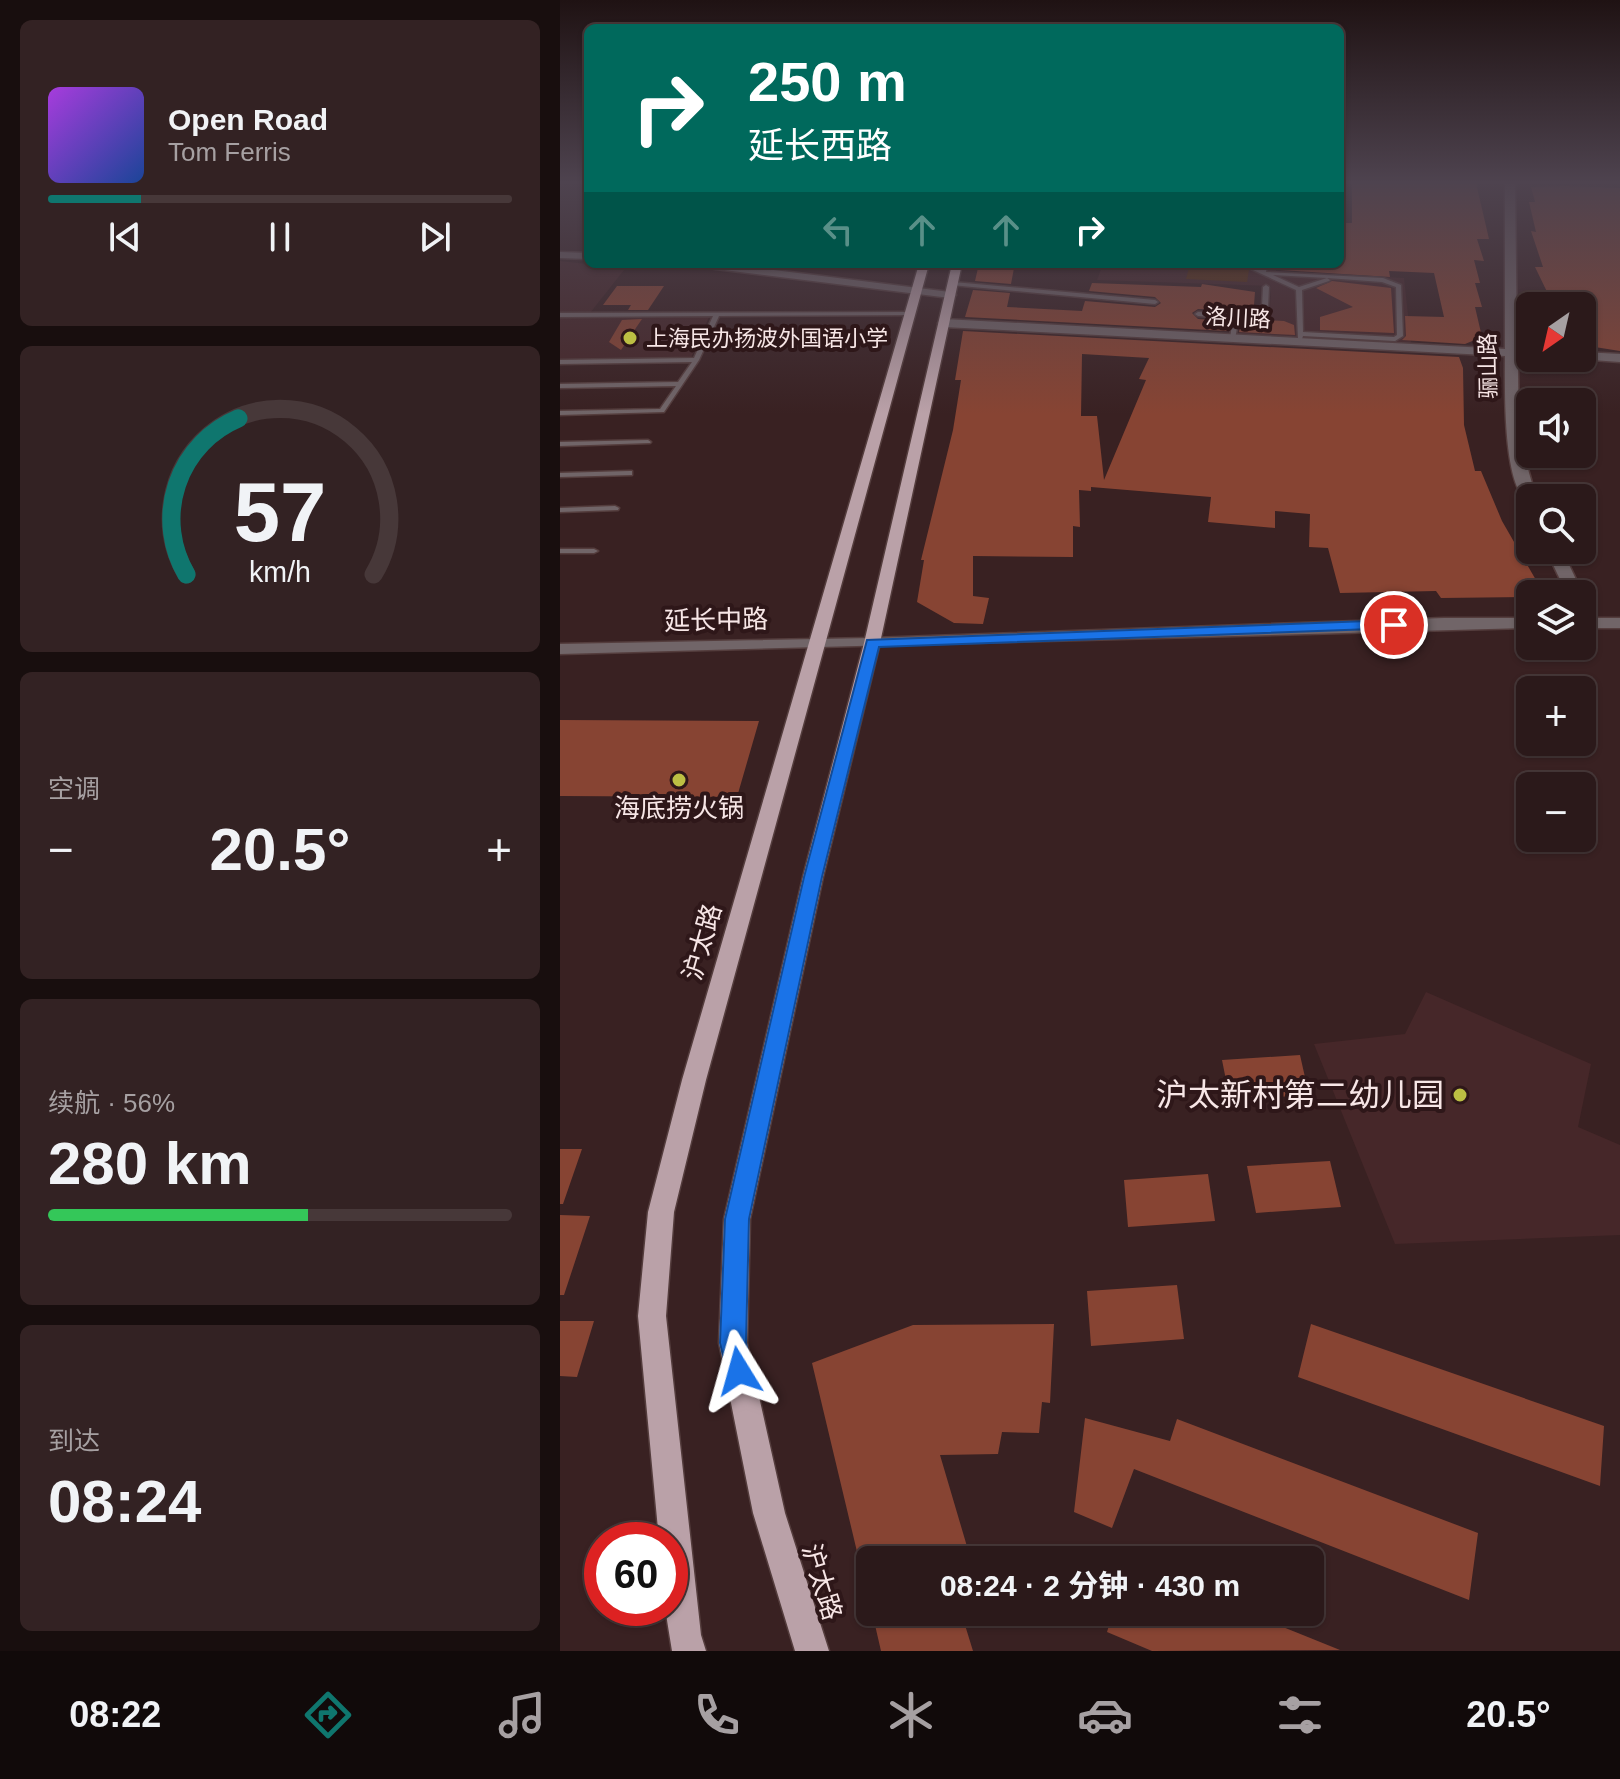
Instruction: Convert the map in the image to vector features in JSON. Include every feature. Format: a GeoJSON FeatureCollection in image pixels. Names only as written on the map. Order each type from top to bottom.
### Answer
{"type":"FeatureCollection","features":[{"type":"Feature","properties":{"kind":"main road","name":"沪太路"},"geometry":{"type":"LineString","coordinates":[[689,1651],[684,1635],[652,1316],[661,1212],[694,1080],[923,268]]}},
{"type":"Feature","properties":{"kind":"main road","name":"沪太路"},"geometry":{"type":"LineString","coordinates":[[812,1651],[769,1513],[733,1343],[737,1219],[813,877],[872,643],[956,268]]}},
{"type":"Feature","properties":{"kind":"street","name":"骊山路"},"geometry":{"type":"LineString","coordinates":[[1510,260],[1512,432],[1525,484]]}},
{"type":"Feature","properties":{"kind":"street"},"geometry":{"type":"LineString","coordinates":[[730,268],[916,293],[951,290]]}},
{"type":"Feature","properties":{"kind":"street","name":"洛川路"},"geometry":{"type":"LineString","coordinates":[[944,323],[1233,338],[1300,338],[1516,353]]}},
{"type":"Feature","properties":{"kind":"street"},"geometry":{"type":"LineString","coordinates":[[1596,357],[1620,358]]}},
{"type":"Feature","properties":{"kind":"street","name":"延长中路"},"geometry":{"type":"LineString","coordinates":[[560,649],[872,643],[1516,623]]}},
{"type":"Feature","properties":{"kind":"street"},"geometry":{"type":"LineString","coordinates":[[1596,623],[1620,623]]}},
{"type":"Feature","properties":{"kind":"lane"},"geometry":{"type":"LineString","coordinates":[[1252,268],[1299,289],[1334,277]]}},
{"type":"Feature","properties":{"kind":"lane"},"geometry":{"type":"LineString","coordinates":[[1263,273],[1264,268]]}},
{"type":"Feature","properties":{"kind":"lane"},"geometry":{"type":"LineString","coordinates":[[1263,273],[1383,280],[1399,286],[1400,336],[1395,339],[1300,338],[1299,289]]}},
{"type":"Feature","properties":{"kind":"lane"},"geometry":{"type":"LineString","coordinates":[[1198,314],[1236,316],[1265,307],[1266,287]]}},
{"type":"Feature","properties":{"kind":"lane"},"geometry":{"type":"LineString","coordinates":[[951,290],[1155,302]]}},
{"type":"Feature","properties":{"kind":"lane"},"geometry":{"type":"LineString","coordinates":[[560,315],[910,314]]}},
{"type":"Feature","properties":{"kind":"lane"},"geometry":{"type":"LineString","coordinates":[[560,413],[662,411],[696,360],[717,315]]}},
{"type":"Feature","properties":{"kind":"lane"},"geometry":{"type":"LineString","coordinates":[[1233,338],[1236,316]]}},
{"type":"Feature","properties":{"kind":"lane"},"geometry":{"type":"LineString","coordinates":[[560,362],[696,360]]}},
{"type":"Feature","properties":{"kind":"lane"},"geometry":{"type":"LineString","coordinates":[[560,386],[678,384]]}},
{"type":"Feature","properties":{"kind":"lane"},"geometry":{"type":"LineString","coordinates":[[560,444],[648,442]]}},
{"type":"Feature","properties":{"kind":"lane"},"geometry":{"type":"LineString","coordinates":[[560,475],[629,473]]}},
{"type":"Feature","properties":{"kind":"lane"},"geometry":{"type":"LineString","coordinates":[[560,510],[615,508]]}},
{"type":"Feature","properties":{"kind":"lane"},"geometry":{"type":"LineString","coordinates":[[560,551],[594,551]]}},
{"type":"Feature","properties":{"kind":"shaded area"},"geometry":{"type":"Polygon","coordinates":[[[560,261],[584,264],[584,268],[626,268],[590,313],[560,313],[560,261]]]}},
{"type":"Feature","properties":{"kind":"shaded area"},"geometry":{"type":"Polygon","coordinates":[[[1102,268],[1276,268],[1276,271],[1404,278],[1411,343],[1239,334],[1242,318],[1270,308],[1271,286],[1097,280],[1102,268]]]}},
{"type":"Feature","properties":{"kind":"shaded area"},"geometry":{"type":"Polygon","coordinates":[[[1189,268],[1249,270],[1247,282],[1186,279],[1189,268]]]}},
{"type":"Feature","properties":{"kind":"shaded area","name":"上海民办扬波外国语小学"},"geometry":{"type":"Polygon","coordinates":[[[709,317],[691,358],[560,359],[560,318],[709,317]]]}},
{"type":"Feature","properties":{"kind":"shaded area","name":"沪太新村第二幼儿园"},"geometry":{"type":"Polygon","coordinates":[[[1426,992],[1591,1064],[1578,1127],[1620,1145],[1620,1235],[1395,1244],[1314,1044],[1405,1034],[1426,992]]]}},
{"type":"Feature","properties":{"kind":"building"},"geometry":{"type":"Polygon","coordinates":[[[1344,260],[1474,260],[1480,283],[1475,283],[1482,307],[1475,307],[1482,337],[1465,344],[1402,340],[1406,336],[1405,316],[1444,317],[1434,273],[1389,271],[1390,277],[1277,268],[1344,268],[1344,260]]]}},
{"type":"Feature","properties":{"kind":"building"},"geometry":{"type":"Polygon","coordinates":[[[1541,260],[1620,260],[1620,351],[1596,347],[1596,292],[1547,292],[1535,267],[1543,267],[1541,260]]]}},
{"type":"Feature","properties":{"kind":"building"},"geometry":{"type":"Polygon","coordinates":[[[978,268],[1014,268],[1011,284],[975,281],[978,268]]]}},
{"type":"Feature","properties":{"kind":"building"},"geometry":{"type":"Polygon","coordinates":[[[1332,281],[1391,288],[1394,333],[1320,330],[1320,317],[1353,307],[1316,288],[1332,281]]]}},
{"type":"Feature","properties":{"kind":"building"},"geometry":{"type":"Polygon","coordinates":[[[1092,283],[1201,287],[1202,284],[1255,292],[1254,305],[1236,311],[1198,309],[1192,313],[1198,319],[1230,321],[1228,331],[965,317],[973,290],[1010,293],[1007,307],[1082,311],[1085,301],[1155,307],[1161,303],[1155,297],[1089,291],[1092,283]]]}},
{"type":"Feature","properties":{"kind":"building"},"geometry":{"type":"Polygon","coordinates":[[[617,286],[664,286],[648,310],[628,310],[631,305],[603,305],[617,286]]]}},
{"type":"Feature","properties":{"kind":"building"},"geometry":{"type":"Polygon","coordinates":[[[1252,316],[1252,319],[1284,321],[1294,325],[1295,335],[1239,332],[1242,319],[1252,316]]]}},
{"type":"Feature","properties":{"kind":"building"},"geometry":{"type":"Polygon","coordinates":[[[642,319],[621,350],[609,342],[622,320],[642,319]]]}},
{"type":"Feature","properties":{"kind":"building"},"geometry":{"type":"Polygon","coordinates":[[[963,331],[1459,357],[1463,368],[1464,425],[1475,471],[1481,471],[1516,545],[1516,564],[1527,564],[1536,580],[1516,580],[1516,597],[1441,598],[1436,591],[1340,593],[1328,548],[1309,547],[1310,514],[1275,511],[1275,528],[1208,522],[1211,497],[1091,487],[1091,491],[1079,490],[1080,527],[1073,526],[1073,557],[973,556],[973,596],[989,598],[983,624],[954,623],[917,602],[924,560],[921,560],[953,430],[961,380],[955,380],[963,331]],[[1082,354],[1081,416],[1097,416],[1104,480],[1146,380],[1139,379],[1149,358],[1082,354]]]}},
{"type":"Feature","properties":{"kind":"building"},"geometry":{"type":"Polygon","coordinates":[[[560,720],[759,721],[737,797],[560,796],[560,720]]]}},
{"type":"Feature","properties":{"kind":"building"},"geometry":{"type":"Polygon","coordinates":[[[1300,1055],[1309,1095],[1230,1100],[1222,1060],[1300,1055]]]}},
{"type":"Feature","properties":{"kind":"building"},"geometry":{"type":"Polygon","coordinates":[[[560,1149],[582,1149],[563,1204],[560,1204],[560,1149]]]}},
{"type":"Feature","properties":{"kind":"building"},"geometry":{"type":"Polygon","coordinates":[[[1330,1161],[1341,1207],[1256,1213],[1247,1166],[1330,1161]]]}},
{"type":"Feature","properties":{"kind":"building"},"geometry":{"type":"Polygon","coordinates":[[[1208,1174],[1215,1221],[1128,1227],[1124,1180],[1208,1174]]]}},
{"type":"Feature","properties":{"kind":"building"},"geometry":{"type":"Polygon","coordinates":[[[560,1215],[590,1216],[564,1295],[560,1295],[560,1215]]]}},
{"type":"Feature","properties":{"kind":"building"},"geometry":{"type":"Polygon","coordinates":[[[1177,1285],[1184,1339],[1091,1346],[1087,1291],[1177,1285]]]}},
{"type":"Feature","properties":{"kind":"building"},"geometry":{"type":"Polygon","coordinates":[[[560,1321],[594,1321],[577,1377],[560,1376],[560,1321]]]}},
{"type":"Feature","properties":{"kind":"building"},"geometry":{"type":"Polygon","coordinates":[[[1054,1324],[1050,1403],[1042,1402],[1039,1433],[1002,1432],[998,1454],[940,1455],[967,1546],[856,1547],[812,1363],[913,1325],[1054,1324]]]}},
{"type":"Feature","properties":{"kind":"building"},"geometry":{"type":"Polygon","coordinates":[[[1311,1324],[1604,1426],[1600,1486],[1298,1377],[1311,1324]]]}},
{"type":"Feature","properties":{"kind":"building"},"geometry":{"type":"Polygon","coordinates":[[[1085,1418],[1170,1441],[1177,1419],[1478,1533],[1469,1600],[1134,1469],[1112,1528],[1074,1512],[1085,1418]]]}},
{"type":"Feature","properties":{"kind":"building"},"geometry":{"type":"Polygon","coordinates":[[[875,1626],[965,1626],[973,1651],[881,1651],[875,1626]]]}},
{"type":"Feature","properties":{"kind":"building"},"geometry":{"type":"Polygon","coordinates":[[[1109,1626],[1281,1626],[1340,1650],[1152,1651],[1107,1632],[1109,1626]]]}},
{"type":"Feature","properties":{"kind":"place","name":"上海民办扬波外国语小学"},"geometry":{"type":"Point","coordinates":[630,338]}},
{"type":"Feature","properties":{"kind":"place","name":"海底捞火锅"},"geometry":{"type":"Point","coordinates":[679,780]}},
{"type":"Feature","properties":{"kind":"place","name":"沪太新村第二幼儿园"},"geometry":{"type":"Point","coordinates":[1460,1095]}},
{"type":"Feature","properties":{"kind":"route"},"geometry":{"type":"LineString","coordinates":[[739,1371],[733,1343],[737,1219],[813,877],[872,643],[1394,625]]}}]}
